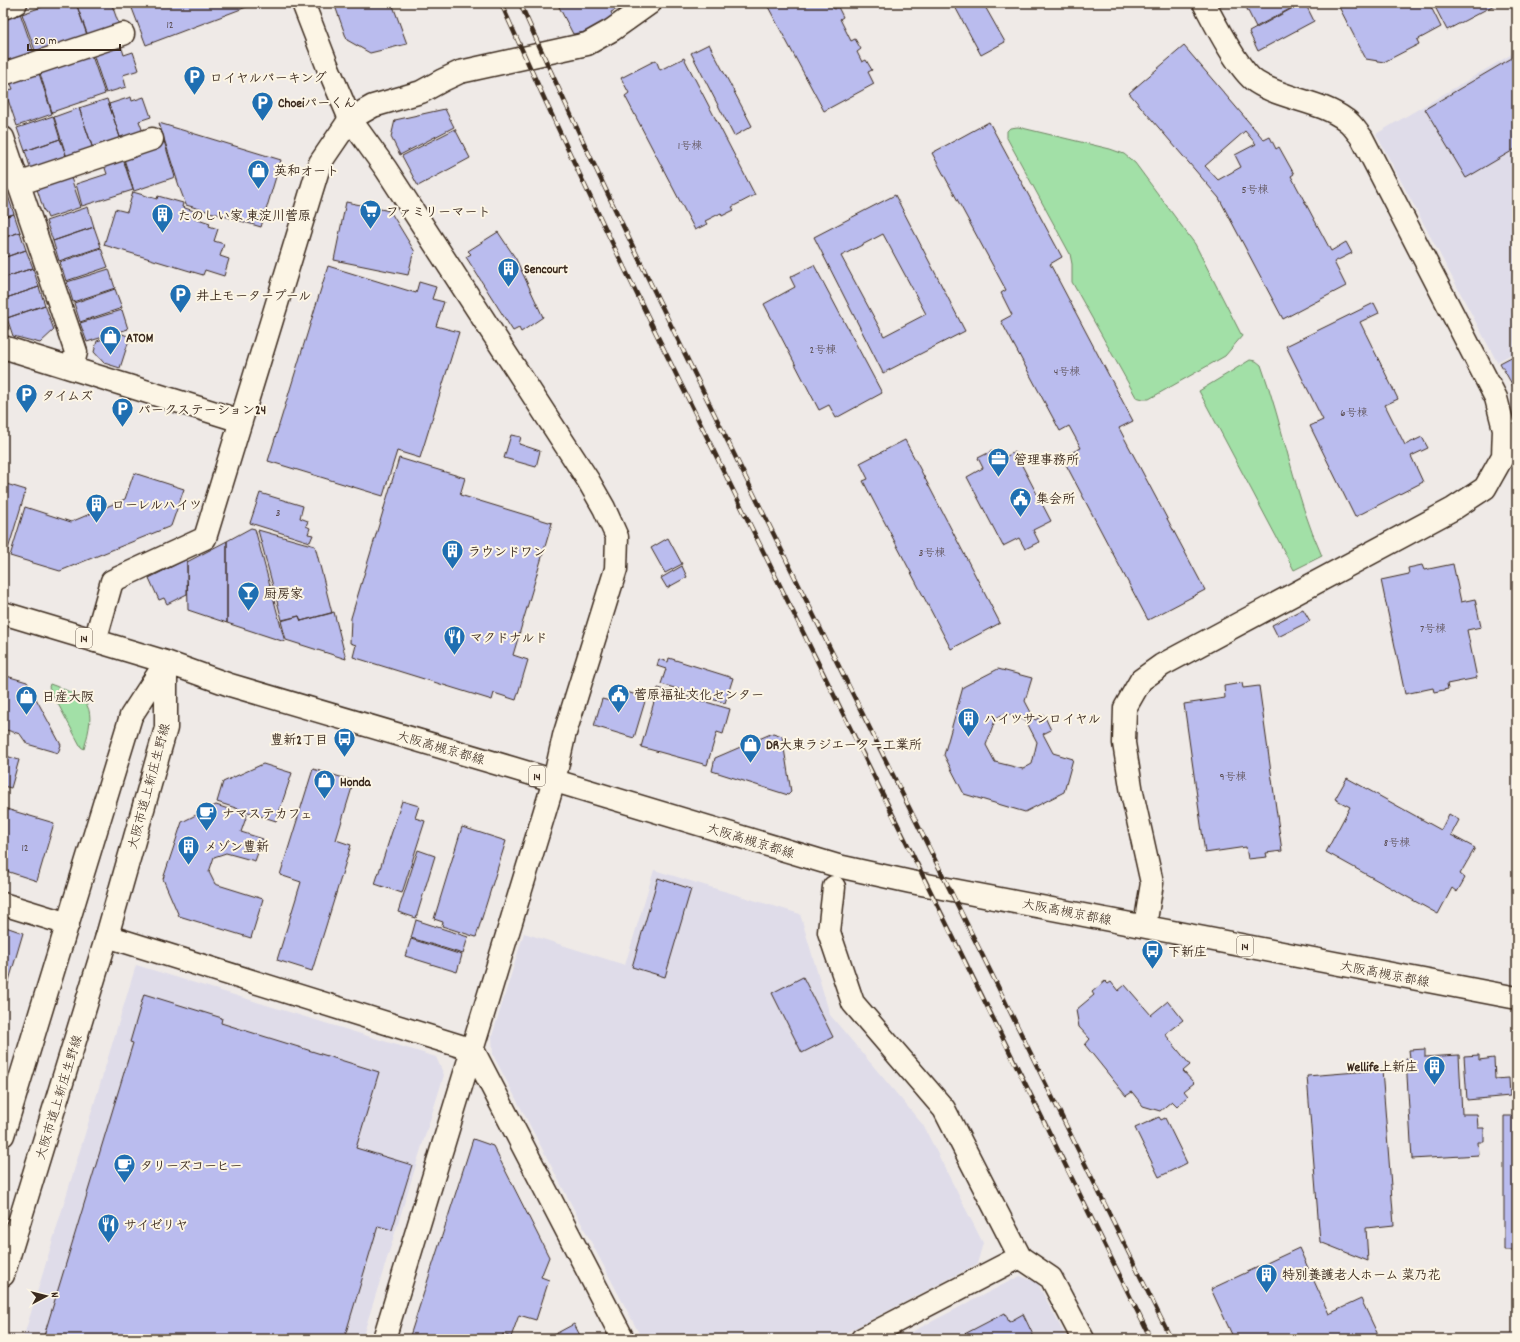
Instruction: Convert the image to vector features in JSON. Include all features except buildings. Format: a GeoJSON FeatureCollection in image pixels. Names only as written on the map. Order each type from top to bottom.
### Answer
{"type":"FeatureCollection","features":[{"type":"Feature","properties":{"kind":"street"},"geometry":{"type":"LineString","coordinates":[[3,8],[16,3]]}},
{"type":"Feature","properties":{"kind":"street"},"geometry":{"type":"LineString","coordinates":[[303,3],[350,119],[386,169],[588,480],[604,508],[617,537],[616,569],[564,736],[554,781],[473,1050],[384,1339]]}},
{"type":"Feature","properties":{"kind":"street"},"geometry":{"type":"LineString","coordinates":[[95,641],[112,581],[205,538],[320,163],[350,119],[373,106],[421,92],[460,72],[588,44],[612,30],[650,3]]}},
{"type":"Feature","properties":{"kind":"street"},"geometry":{"type":"LineString","coordinates":[[1145,926],[1152,883],[1132,793],[1124,743],[1125,708],[1141,680],[1162,665],[1454,509],[1485,488],[1503,456],[1504,429],[1496,398],[1362,138],[1347,120],[1321,106],[1279,93],[1255,82],[1238,63],[1204,3]]}},
{"type":"Feature","properties":{"kind":"street"},"geometry":{"type":"LineString","coordinates":[[3,74],[123,34]]}},
{"type":"Feature","properties":{"kind":"street"},"geometry":{"type":"LineString","coordinates":[[3,138],[76,352],[72,368]]}},
{"type":"Feature","properties":{"kind":"street"},"geometry":{"type":"LineString","coordinates":[[18,184],[152,139]]}},
{"type":"Feature","properties":{"kind":"street"},"geometry":{"type":"LineString","coordinates":[[3,347],[241,421]]}},
{"type":"Feature","properties":{"kind":"street","name":"大阪高槻京都線"},"geometry":{"type":"LineString","coordinates":[[3,613],[166,662],[230,685],[838,866],[911,882],[1517,998]]}},
{"type":"Feature","properties":{"kind":"street"},"geometry":{"type":"LineString","coordinates":[[3,1135],[131,716],[166,662]]}},
{"type":"Feature","properties":{"kind":"street","name":"大阪市道上新庄生野線"},"geometry":{"type":"LineString","coordinates":[[3,1275],[107,936],[166,728],[166,662]]}},
{"type":"Feature","properties":{"kind":"street"},"geometry":{"type":"LineString","coordinates":[[834,886],[830,932],[853,1003],[944,1109],[1020,1257],[1051,1278],[1083,1339]]}},
{"type":"Feature","properties":{"kind":"street"},"geometry":{"type":"LineString","coordinates":[[3,904],[68,924]]}},
{"type":"Feature","properties":{"kind":"street"},"geometry":{"type":"LineString","coordinates":[[107,936],[473,1050],[623,1339]]}},
{"type":"Feature","properties":{"kind":"street"},"geometry":{"type":"LineString","coordinates":[[862,1339],[1020,1257]]}},
{"type":"Feature","properties":{"kind":"shaded area"},"geometry":{"type":"Polygon","coordinates":[[[1517,51],[1517,351],[1497,362],[1376,134],[1517,51]]]}},
{"type":"Feature","properties":{"kind":"shaded area"},"geometry":{"type":"Polygon","coordinates":[[[654,870],[800,914],[830,1015],[923,1125],[983,1243],[977,1264],[834,1339],[642,1339],[493,1055],[492,1036],[524,933],[625,965],[654,870]]]}},
{"type":"Feature","properties":{"kind":"shaded area"},"geometry":{"type":"Polygon","coordinates":[[[136,965],[436,1057],[444,1075],[362,1339],[23,1339],[136,965]]]}},
{"type":"Feature","properties":{"kind":"shaded area"},"geometry":{"type":"Polygon","coordinates":[[[1020,1276],[1037,1282],[1067,1339],[898,1339],[1020,1276]]]}},
{"type":"Feature","properties":{"kind":"green space"},"geometry":{"type":"Polygon","coordinates":[[[1018,127],[1110,149],[1124,154],[1135,163],[1195,244],[1242,336],[1225,356],[1149,399],[1136,397],[1072,282],[1072,264],[1070,254],[1007,138],[1007,131],[1010,128],[1018,127]]]}},
{"type":"Feature","properties":{"kind":"green space"},"geometry":{"type":"Polygon","coordinates":[[[1250,360],[1256,361],[1261,365],[1296,485],[1312,533],[1322,556],[1294,570],[1199,391],[1250,360]]]}},
{"type":"Feature","properties":{"kind":"green space"},"geometry":{"type":"Polygon","coordinates":[[[50,684],[75,694],[87,706],[90,713],[90,723],[84,749],[81,747],[49,687],[50,684]]]}},
{"type":"Feature","properties":{"kind":"railway"},"geometry":{"type":"LineString","coordinates":[[501,3],[597,212],[1151,1339]]}},
{"type":"Feature","properties":{"kind":"railway"},"geometry":{"type":"LineString","coordinates":[[520,3],[591,158],[664,311],[1171,1339]]}},
{"type":"Feature","properties":{"kind":"place","name":"ロイヤルパーキング"},"geometry":{"type":"Point","coordinates":[194,96]}},
{"type":"Feature","properties":{"kind":"place","name":"Choeiパーくん"},"geometry":{"type":"Point","coordinates":[262,122]}},
{"type":"Feature","properties":{"kind":"place","name":"英和オート"},"geometry":{"type":"Point","coordinates":[259,190]}},
{"type":"Feature","properties":{"kind":"place","name":"ファミリーマート"},"geometry":{"type":"Point","coordinates":[371,230]}},
{"type":"Feature","properties":{"kind":"place","name":"たのしい家 東淀川菅原"},"geometry":{"type":"Point","coordinates":[162,234]}},
{"type":"Feature","properties":{"kind":"place","name":"Sencourt"},"geometry":{"type":"Point","coordinates":[508,288]}},
{"type":"Feature","properties":{"kind":"place","name":"井上モータープール"},"geometry":{"type":"Point","coordinates":[181,314]}},
{"type":"Feature","properties":{"kind":"place","name":"ATOM"},"geometry":{"type":"Point","coordinates":[110,356]}},
{"type":"Feature","properties":{"kind":"place","name":"タイムズ"},"geometry":{"type":"Point","coordinates":[27,414]}},
{"type":"Feature","properties":{"kind":"place","name":"パークステーション24"},"geometry":{"type":"Point","coordinates":[122,428]}},
{"type":"Feature","properties":{"kind":"place","name":"管理事務所"},"geometry":{"type":"Point","coordinates":[999,478]}},
{"type":"Feature","properties":{"kind":"place","name":"集会所"},"geometry":{"type":"Point","coordinates":[1020,518]}},
{"type":"Feature","properties":{"kind":"place","name":"ローレルハイツ"},"geometry":{"type":"Point","coordinates":[96,524]}},
{"type":"Feature","properties":{"kind":"place","name":"ラウンドワン"},"geometry":{"type":"Point","coordinates":[452,570]}},
{"type":"Feature","properties":{"kind":"place","name":"厨房家"},"geometry":{"type":"Point","coordinates":[249,612]}},
{"type":"Feature","properties":{"kind":"place","name":"マクドナルド"},"geometry":{"type":"Point","coordinates":[454,656]}},
{"type":"Feature","properties":{"kind":"place","name":"菅原福祉文化センター"},"geometry":{"type":"Point","coordinates":[619,714]}},
{"type":"Feature","properties":{"kind":"place","name":"日産大阪"},"geometry":{"type":"Point","coordinates":[26,716]}},
{"type":"Feature","properties":{"kind":"place","name":"ハイツサンロイヤル"},"geometry":{"type":"Point","coordinates":[969,738]}},
{"type":"Feature","properties":{"kind":"place","name":"豊新2丁目"},"geometry":{"type":"Point","coordinates":[344,758]}},
{"type":"Feature","properties":{"kind":"place","name":"DR大東ラジエーター工業所"},"geometry":{"type":"Point","coordinates":[750,764]}},
{"type":"Feature","properties":{"kind":"place","name":"Honda"},"geometry":{"type":"Point","coordinates":[325,800]}},
{"type":"Feature","properties":{"kind":"place","name":"ナマステカフェ"},"geometry":{"type":"Point","coordinates":[207,832]}},
{"type":"Feature","properties":{"kind":"place","name":"メゾン豊新"},"geometry":{"type":"Point","coordinates":[189,866]}},
{"type":"Feature","properties":{"kind":"place","name":"下新庄"},"geometry":{"type":"Point","coordinates":[1153,970]}},
{"type":"Feature","properties":{"kind":"place","name":"Wellife上新庄"},"geometry":{"type":"Point","coordinates":[1434,1086]}},
{"type":"Feature","properties":{"kind":"place","name":"タリーズコーヒー"},"geometry":{"type":"Point","coordinates":[124,1184]}},
{"type":"Feature","properties":{"kind":"place","name":"サイゼリヤ"},"geometry":{"type":"Point","coordinates":[108,1244]}},
{"type":"Feature","properties":{"kind":"place","name":"特別養護老人ホーム 菜乃花"},"geometry":{"type":"Point","coordinates":[1267,1294]}}]}
